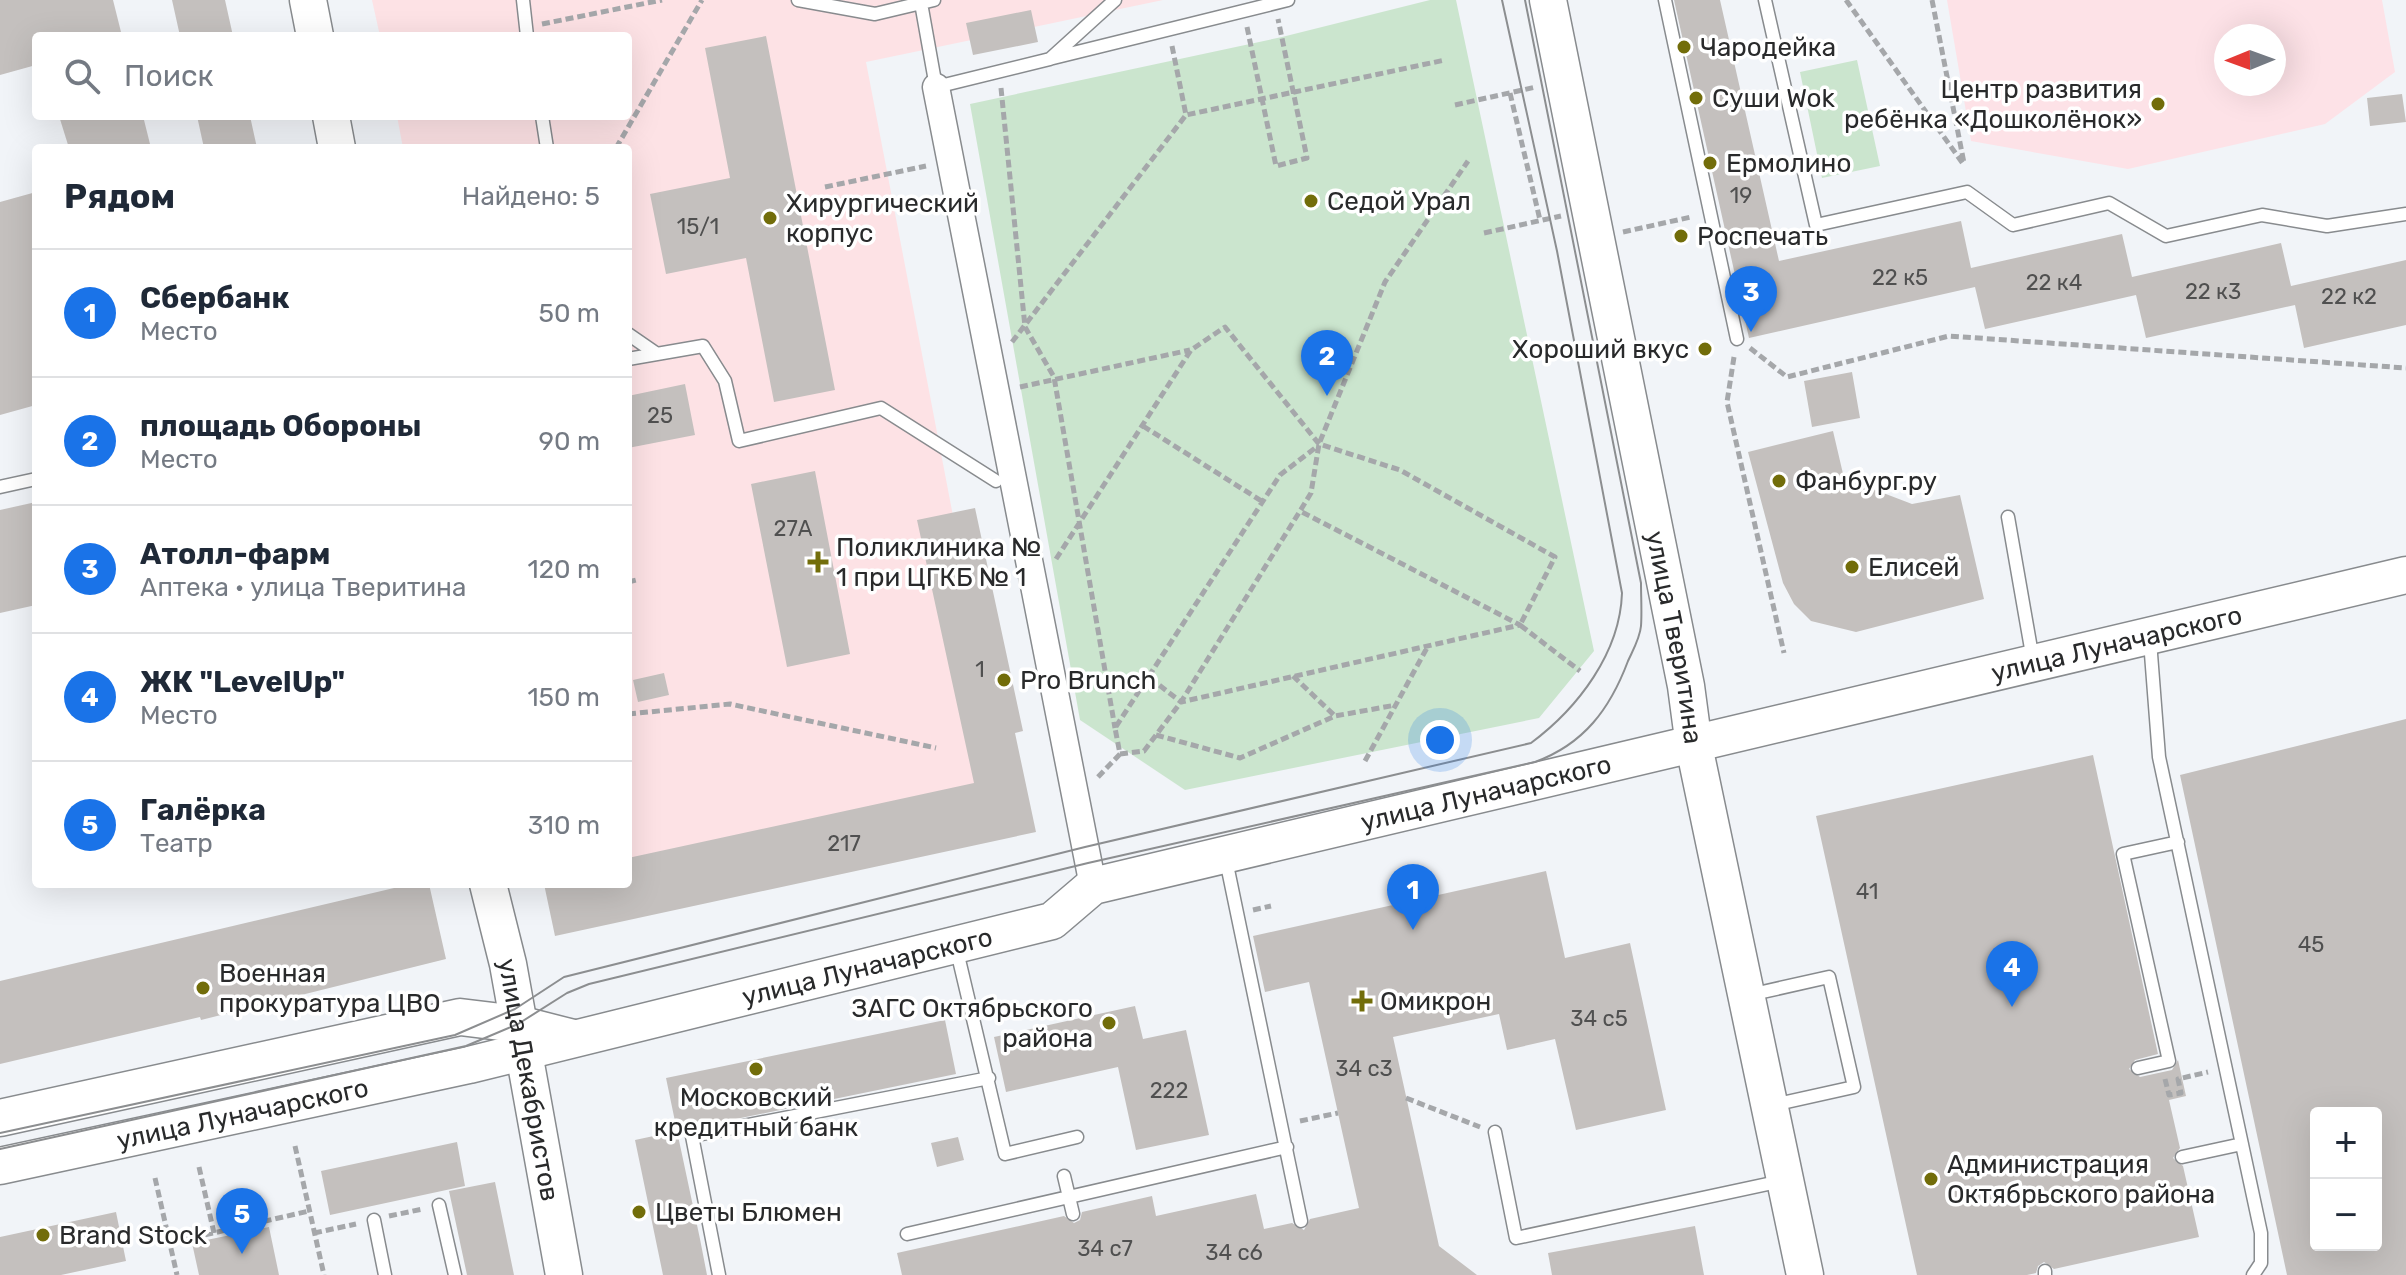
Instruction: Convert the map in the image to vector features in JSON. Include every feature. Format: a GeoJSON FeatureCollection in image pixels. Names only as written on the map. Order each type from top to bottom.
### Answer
{"type":"FeatureCollection","features":[{"type":"Feature","properties":{"kind":"street"},"geometry":{"type":"LineString","coordinates":[[308,0],[314,32]]}},
{"type":"Feature","properties":{"kind":"street","name":"улица Тверитина"},"geometry":{"type":"LineString","coordinates":[[1548,0],[1683,670],[1694,746],[1805,1275]]}},
{"type":"Feature","properties":{"kind":"street"},"geometry":{"type":"LineString","coordinates":[[936,87],[999,393],[1093,886]]}},
{"type":"Feature","properties":{"kind":"street"},"geometry":{"type":"LineString","coordinates":[[332,120],[336,144]]}},
{"type":"Feature","properties":{"kind":"street","name":"улица Луначарского"},"geometry":{"type":"LineString","coordinates":[[0,1166],[520,1038],[578,1039],[1052,921],[1093,886],[2406,575]]}},
{"type":"Feature","properties":{"kind":"street","name":"улица Декабристов"},"geometry":{"type":"LineString","coordinates":[[489,888],[508,964],[564,1275]]}},
{"type":"Feature","properties":{"kind":"street","name":"улица Луначарского"},"geometry":{"type":"LineString","coordinates":[[0,1118],[460,1017],[520,1038]]}},
{"type":"Feature","properties":{"kind":"lane"},"geometry":{"type":"LineString","coordinates":[[523,0],[526,32]]}},
{"type":"Feature","properties":{"kind":"lane"},"geometry":{"type":"LineString","coordinates":[[798,0],[875,14],[928,2],[936,87],[1282,2]]}},
{"type":"Feature","properties":{"kind":"lane"},"geometry":{"type":"LineString","coordinates":[[1050,59],[1115,0]]}},
{"type":"Feature","properties":{"kind":"lane"},"geometry":{"type":"LineString","coordinates":[[1665,0],[1737,339]]}},
{"type":"Feature","properties":{"kind":"lane"},"geometry":{"type":"LineString","coordinates":[[1765,0],[1816,225],[1967,192],[2013,225],[2109,203],[2166,236],[2262,215],[2327,226],[2406,214]]}},
{"type":"Feature","properties":{"kind":"lane"},"geometry":{"type":"LineString","coordinates":[[543,120],[546,144]]}},
{"type":"Feature","properties":{"kind":"lane"},"geometry":{"type":"LineString","coordinates":[[632,337],[657,354]]}},
{"type":"Feature","properties":{"kind":"lane"},"geometry":{"type":"LineString","coordinates":[[632,358],[703,346],[725,381],[739,441],[881,408],[996,481]]}},
{"type":"Feature","properties":{"kind":"lane"},"geometry":{"type":"LineString","coordinates":[[0,487],[32,480]]}},
{"type":"Feature","properties":{"kind":"lane"},"geometry":{"type":"LineString","coordinates":[[2008,517],[2034,664]]}},
{"type":"Feature","properties":{"kind":"lane"},"geometry":{"type":"LineString","coordinates":[[2149,634],[2159,757],[2261,1233],[2261,1263],[2253,1275]]}},
{"type":"Feature","properties":{"kind":"lane"},"geometry":{"type":"LineString","coordinates":[[2138,1068],[2169,1061],[2123,854],[2178,842]]}},
{"type":"Feature","properties":{"kind":"lane"},"geometry":{"type":"LineString","coordinates":[[1225,853],[1301,1221]]}},
{"type":"Feature","properties":{"kind":"lane"},"geometry":{"type":"LineString","coordinates":[[955,944],[1005,1154],[1077,1137]]}},
{"type":"Feature","properties":{"kind":"lane"},"geometry":{"type":"LineString","coordinates":[[1746,996],[1829,977],[1854,1087],[1770,1106]]}},
{"type":"Feature","properties":{"kind":"lane"},"geometry":{"type":"LineString","coordinates":[[719,1275],[692,1136],[989,1078]]}},
{"type":"Feature","properties":{"kind":"lane"},"geometry":{"type":"LineString","coordinates":[[1495,1132],[1516,1238],[1785,1180]]}},
{"type":"Feature","properties":{"kind":"lane"},"geometry":{"type":"LineString","coordinates":[[2182,1157],[2242,1144]]}},
{"type":"Feature","properties":{"kind":"lane"},"geometry":{"type":"LineString","coordinates":[[907,1234],[1287,1147]]}},
{"type":"Feature","properties":{"kind":"lane"},"geometry":{"type":"LineString","coordinates":[[1064,1176],[1073,1214]]}},
{"type":"Feature","properties":{"kind":"lane"},"geometry":{"type":"LineString","coordinates":[[439,1205],[455,1275]]}},
{"type":"Feature","properties":{"kind":"lane"},"geometry":{"type":"LineString","coordinates":[[374,1220],[385,1275]]}},
{"type":"Feature","properties":{"kind":"path"},"geometry":{"type":"LineString","coordinates":[[526,32],[662,0]]}},
{"type":"Feature","properties":{"kind":"path"},"geometry":{"type":"LineString","coordinates":[[618,144],[702,0]]}},
{"type":"Feature","properties":{"kind":"path"},"geometry":{"type":"LineString","coordinates":[[1846,0],[1964,165]]}},
{"type":"Feature","properties":{"kind":"path"},"geometry":{"type":"LineString","coordinates":[[1932,0],[1967,192]]}},
{"type":"Feature","properties":{"kind":"path"},"geometry":{"type":"LineString","coordinates":[[1244,11],[1276,166],[1307,158],[1293,93],[1282,2]]}},
{"type":"Feature","properties":{"kind":"path"},"geometry":{"type":"LineString","coordinates":[[1168,29],[1186,115]]}},
{"type":"Feature","properties":{"kind":"path"},"geometry":{"type":"LineString","coordinates":[[993,365],[1186,115],[1445,60]]}},
{"type":"Feature","properties":{"kind":"path"},"geometry":{"type":"LineString","coordinates":[[1000,71],[1025,327],[1054,377],[1120,754]]}},
{"type":"Feature","properties":{"kind":"path"},"geometry":{"type":"LineString","coordinates":[[1455,105],[1541,86]]}},
{"type":"Feature","properties":{"kind":"path"},"geometry":{"type":"LineString","coordinates":[[1510,93],[1540,220]]}},
{"type":"Feature","properties":{"kind":"path"},"geometry":{"type":"LineString","coordinates":[[1093,782],[1120,754],[1144,751],[1181,702],[1311,493],[1319,444],[1385,282],[1468,161]]}},
{"type":"Feature","properties":{"kind":"path"},"geometry":{"type":"LineString","coordinates":[[825,187],[933,164]]}},
{"type":"Feature","properties":{"kind":"path"},"geometry":{"type":"LineString","coordinates":[[1622,233],[1710,212]]}},
{"type":"Feature","properties":{"kind":"path"},"geometry":{"type":"LineString","coordinates":[[1484,233],[1568,214]]}},
{"type":"Feature","properties":{"kind":"path"},"geometry":{"type":"LineString","coordinates":[[999,393],[1054,377],[1191,350],[1225,327],[1319,444],[1400,470],[1555,557],[1520,625]]}},
{"type":"Feature","properties":{"kind":"path"},"geometry":{"type":"LineString","coordinates":[[1784,653],[1727,402],[1737,339],[1787,377],[1949,336],[2406,368]]}},
{"type":"Feature","properties":{"kind":"path"},"geometry":{"type":"LineString","coordinates":[[1035,590],[1191,350]]}},
{"type":"Feature","properties":{"kind":"path"},"geometry":{"type":"LineString","coordinates":[[1143,426],[1263,502]]}},
{"type":"Feature","properties":{"kind":"path"},"geometry":{"type":"LineString","coordinates":[[1115,728],[1280,475],[1319,444]]}},
{"type":"Feature","properties":{"kind":"path"},"geometry":{"type":"LineString","coordinates":[[1300,511],[1520,625],[1580,671]]}},
{"type":"Feature","properties":{"kind":"path"},"geometry":{"type":"LineString","coordinates":[[632,581],[636,580]]}},
{"type":"Feature","properties":{"kind":"path"},"geometry":{"type":"LineString","coordinates":[[1181,702],[1520,625]]}},
{"type":"Feature","properties":{"kind":"path"},"geometry":{"type":"LineString","coordinates":[[1365,761],[1429,645]]}},
{"type":"Feature","properties":{"kind":"path"},"geometry":{"type":"LineString","coordinates":[[1293,676],[1335,716]]}},
{"type":"Feature","properties":{"kind":"path"},"geometry":{"type":"LineString","coordinates":[[1150,678],[1181,702]]}},
{"type":"Feature","properties":{"kind":"path"},"geometry":{"type":"LineString","coordinates":[[632,714],[730,704],[936,748]]}},
{"type":"Feature","properties":{"kind":"path"},"geometry":{"type":"LineString","coordinates":[[1156,735],[1240,758],[1335,716],[1396,705]]}},
{"type":"Feature","properties":{"kind":"path"},"geometry":{"type":"LineString","coordinates":[[2165,1078],[2169,1095],[2181,1093],[2178,1079],[2182,1078]]}},
{"type":"Feature","properties":{"kind":"path"},"geometry":{"type":"LineString","coordinates":[[1406,1098],[1495,1132]]}},
{"type":"Feature","properties":{"kind":"path"},"geometry":{"type":"LineString","coordinates":[[1282,1124],[1338,1113]]}},
{"type":"Feature","properties":{"kind":"path"},"geometry":{"type":"LineString","coordinates":[[295,1146],[324,1275]]}},
{"type":"Feature","properties":{"kind":"path"},"geometry":{"type":"LineString","coordinates":[[199,1167],[214,1233]]}},
{"type":"Feature","properties":{"kind":"path"},"geometry":{"type":"LineString","coordinates":[[155,1178],[177,1275]]}},
{"type":"Feature","properties":{"kind":"path"},"geometry":{"type":"LineString","coordinates":[[170,1243],[309,1211]]}},
{"type":"Feature","properties":{"kind":"shaded area"},"geometry":{"type":"Polygon","coordinates":[[[372,0],[1163,0],[866,62],[1009,808],[632,883],[632,144],[402,144],[398,120],[632,120],[632,32],[379,32],[372,0]]]}},
{"type":"Feature","properties":{"kind":"shaded area","name":"Центр развития ребёнка «Дошколёнок»"},"geometry":{"type":"Polygon","coordinates":[[[1947,0],[2382,0],[2395,72],[2325,124],[2128,169],[1971,141],[1947,0]]]}},
{"type":"Feature","properties":{"kind":"green space"},"geometry":{"type":"Polygon","coordinates":[[[1430,0],[1456,0],[1594,651],[1539,718],[1185,790],[1080,720],[970,104],[1282,37],[1430,0]]]}},
{"type":"Feature","properties":{"kind":"green space"},"geometry":{"type":"Polygon","coordinates":[[[1857,60],[1880,166],[1822,178],[1800,72],[1857,60]]]}},
{"type":"Feature","properties":{"kind":"building"},"geometry":{"type":"Polygon","coordinates":[[[0,0],[113,0],[121,32],[32,32],[32,66],[0,75],[0,0]]]}},
{"type":"Feature","properties":{"kind":"building"},"geometry":{"type":"Polygon","coordinates":[[[172,0],[225,0],[232,32],[179,32],[172,0]]]}},
{"type":"Feature","properties":{"kind":"building"},"geometry":{"type":"Polygon","coordinates":[[[1674,0],[1720,0],[1779,261],[1961,221],[1971,268],[2122,234],[2132,277],[2281,243],[2291,286],[2406,260],[2406,325],[2304,348],[2295,305],[2146,338],[2136,295],[1985,329],[1975,287],[1749,338],[1674,0]]]}},
{"type":"Feature","properties":{"kind":"building"},"geometry":{"type":"Polygon","coordinates":[[[1031,10],[1038,42],[973,55],[966,23],[1031,10]]]}},
{"type":"Feature","properties":{"kind":"building","name":"Хирургический корпус"},"geometry":{"type":"Polygon","coordinates":[[[766,36],[835,390],[774,402],[746,258],[666,274],[650,194],[730,178],[705,48],[766,36]]]}},
{"type":"Feature","properties":{"kind":"building"},"geometry":{"type":"Polygon","coordinates":[[[2402,94],[2406,122],[2370,126],[2367,98],[2402,94]]]}},
{"type":"Feature","properties":{"kind":"building"},"geometry":{"type":"Polygon","coordinates":[[[60,120],[144,120],[150,144],[68,144],[60,120]]]}},
{"type":"Feature","properties":{"kind":"building"},"geometry":{"type":"Polygon","coordinates":[[[198,120],[251,120],[256,144],[203,144],[198,120]]]}},
{"type":"Feature","properties":{"kind":"building"},"geometry":{"type":"Polygon","coordinates":[[[32,193],[32,406],[0,415],[0,202],[32,193]]]}},
{"type":"Feature","properties":{"kind":"building"},"geometry":{"type":"Polygon","coordinates":[[[1852,372],[1860,418],[1812,427],[1804,381],[1852,372]]]}},
{"type":"Feature","properties":{"kind":"building"},"geometry":{"type":"Polygon","coordinates":[[[685,384],[695,435],[632,447],[632,395],[685,384]]]}},
{"type":"Feature","properties":{"kind":"building"},"geometry":{"type":"Polygon","coordinates":[[[1833,431],[1844,478],[1912,504],[1960,495],[1984,599],[1856,632],[1811,621],[1794,604],[1783,583],[1748,452],[1833,431]]]}},
{"type":"Feature","properties":{"kind":"building"},"geometry":{"type":"Polygon","coordinates":[[[815,471],[850,654],[787,667],[751,484],[815,471]]]}},
{"type":"Feature","properties":{"kind":"building"},"geometry":{"type":"Polygon","coordinates":[[[32,503],[32,606],[0,613],[0,510],[32,503]]]}},
{"type":"Feature","properties":{"kind":"building"},"geometry":{"type":"Polygon","coordinates":[[[975,508],[1023,731],[1015,733],[1036,832],[555,936],[545,888],[632,888],[632,857],[974,783],[917,520],[975,508]]]}},
{"type":"Feature","properties":{"kind":"building"},"geometry":{"type":"Polygon","coordinates":[[[664,673],[669,695],[638,702],[633,680],[664,673]]]}},
{"type":"Feature","properties":{"kind":"building"},"geometry":{"type":"Polygon","coordinates":[[[2406,719],[2406,1275],[2287,1275],[2180,775],[2406,719]]]}},
{"type":"Feature","properties":{"kind":"building"},"geometry":{"type":"Polygon","coordinates":[[[2093,755],[2158,1054],[2135,1060],[2129,1069],[2140,1077],[2172,1070],[2178,1060],[2135,866],[2186,1096],[2169,1100],[2180,1148],[2173,1158],[2183,1166],[2199,1237],[2054,1269],[2044,1262],[2038,1266],[2036,1273],[2027,1275],[1917,1275],[1816,816],[2093,755]]]}},
{"type":"Feature","properties":{"kind":"building"},"geometry":{"type":"Polygon","coordinates":[[[1546,871],[1565,958],[1630,943],[1666,1110],[1576,1130],[1555,1039],[1507,1050],[1499,1014],[1393,1037],[1439,1246],[1477,1275],[902,1275],[897,1253],[1064,1216],[1074,1223],[1080,1220],[1082,1212],[1152,1196],[1156,1216],[1256,1194],[1264,1229],[1292,1223],[1304,1230],[1310,1219],[1359,1208],[1309,982],[1265,992],[1253,936],[1546,871]]]}},
{"type":"Feature","properties":{"kind":"building"},"geometry":{"type":"Polygon","coordinates":[[[394,888],[430,888],[446,959],[201,1020],[200,1017],[0,1064],[0,981],[394,888]]]}},
{"type":"Feature","properties":{"kind":"building"},"geometry":{"type":"Polygon","coordinates":[[[1135,1006],[1143,1039],[1186,1030],[1209,1135],[1136,1150],[1118,1067],[1006,1092],[994,1037],[1135,1006]]]}},
{"type":"Feature","properties":{"kind":"building"},"geometry":{"type":"Polygon","coordinates":[[[945,1020],[956,1074],[677,1131],[666,1078],[945,1020]]]}},
{"type":"Feature","properties":{"kind":"building"},"geometry":{"type":"Polygon","coordinates":[[[677,1131],[707,1275],[663,1275],[635,1140],[677,1131]]]}},
{"type":"Feature","properties":{"kind":"building"},"geometry":{"type":"Polygon","coordinates":[[[958,1137],[964,1160],[937,1167],[931,1143],[958,1137]]]}},
{"type":"Feature","properties":{"kind":"building"},"geometry":{"type":"Polygon","coordinates":[[[457,1142],[465,1186],[330,1215],[321,1171],[457,1142]]]}},
{"type":"Feature","properties":{"kind":"building"},"geometry":{"type":"Polygon","coordinates":[[[495,1182],[514,1275],[467,1275],[449,1191],[495,1182]]]}},
{"type":"Feature","properties":{"kind":"building"},"geometry":{"type":"Polygon","coordinates":[[[116,1212],[126,1261],[61,1275],[0,1275],[0,1237],[116,1212]]]}},
{"type":"Feature","properties":{"kind":"building"},"geometry":{"type":"Polygon","coordinates":[[[1695,1226],[1704,1275],[1552,1275],[1548,1253],[1695,1226]]]}},
{"type":"Feature","properties":{"kind":"building"},"geometry":{"type":"Polygon","coordinates":[[[269,1227],[279,1275],[199,1275],[192,1243],[269,1227]]]}},
{"type":"Feature","properties":{"kind":"tram line"},"geometry":{"type":"LineString","coordinates":[[0,1133],[455,1035],[515,1009],[564,977],[1085,847],[1531,743],[1580,696],[1605,658],[1614,637],[1622,593],[1557,251],[1502,0]]}},
{"type":"Feature","properties":{"kind":"tram line"},"geometry":{"type":"LineString","coordinates":[[0,1149],[466,1046],[518,1024],[567,993],[589,984],[1088,863],[1535,762],[1568,745],[1593,723],[1621,678],[1640,630],[1641,583],[1525,0]]}},
{"type":"Feature","properties":{"kind":"place","name":"Чародейка"},"geometry":{"type":"Point","coordinates":[1684,47]}},
{"type":"Feature","properties":{"kind":"place","name":"Суши Wok"},"geometry":{"type":"Point","coordinates":[1696,98]}},
{"type":"Feature","properties":{"kind":"place","name":"Центр развития ребёнка «Дошколёнок»"},"geometry":{"type":"Point","coordinates":[2158,104]}},
{"type":"Feature","properties":{"kind":"place","name":"Ермолино"},"geometry":{"type":"Point","coordinates":[1710,163]}},
{"type":"Feature","properties":{"kind":"place","name":"Седой Урал"},"geometry":{"type":"Point","coordinates":[1311,201]}},
{"type":"Feature","properties":{"kind":"place","name":"Хирургический корпус"},"geometry":{"type":"Point","coordinates":[770,218]}},
{"type":"Feature","properties":{"kind":"place","name":"Роспечать"},"geometry":{"type":"Point","coordinates":[1681,236]}},
{"type":"Feature","properties":{"kind":"place","name":"Атолл-фарм"},"geometry":{"type":"Point","coordinates":[1751,332]}},
{"type":"Feature","properties":{"kind":"place","name":"Хороший вкус"},"geometry":{"type":"Point","coordinates":[1705,349]}},
{"type":"Feature","properties":{"kind":"place","name":"площадь Обороны"},"geometry":{"type":"Point","coordinates":[1327,396]}},
{"type":"Feature","properties":{"kind":"place","name":"Фанбург.ру"},"geometry":{"type":"Point","coordinates":[1779,481]}},
{"type":"Feature","properties":{"kind":"place","name":"Поликлиника № 1 при ЦГКБ № 1"},"geometry":{"type":"Point","coordinates":[818,562]}},
{"type":"Feature","properties":{"kind":"place","name":"Елисей"},"geometry":{"type":"Point","coordinates":[1852,567]}},
{"type":"Feature","properties":{"kind":"place","name":"Pro Brunch"},"geometry":{"type":"Point","coordinates":[1004,680]}},
{"type":"Feature","properties":{"kind":"place","name":"Сбербанк"},"geometry":{"type":"Point","coordinates":[1413,930]}},
{"type":"Feature","properties":{"kind":"place","name":"Военная прокуратура ЦВО"},"geometry":{"type":"Point","coordinates":[203,988]}},
{"type":"Feature","properties":{"kind":"place","name":"Омикрон"},"geometry":{"type":"Point","coordinates":[1362,1001]}},
{"type":"Feature","properties":{"kind":"place","name":"ЖК \"LevelUp\""},"geometry":{"type":"Point","coordinates":[2012,1007]}},
{"type":"Feature","properties":{"kind":"place","name":"ЗАГС Октябрьского района"},"geometry":{"type":"Point","coordinates":[1109,1023]}},
{"type":"Feature","properties":{"kind":"place","name":"Московский кредитный банк"},"geometry":{"type":"Point","coordinates":[756,1069]}},
{"type":"Feature","properties":{"kind":"place","name":"Администрация Октябрьского района"},"geometry":{"type":"Point","coordinates":[1931,1179]}},
{"type":"Feature","properties":{"kind":"place","name":"Цветы Блюмен"},"geometry":{"type":"Point","coordinates":[639,1212]}},
{"type":"Feature","properties":{"kind":"place","name":"Brand Stock"},"geometry":{"type":"Point","coordinates":[43,1235]}},
{"type":"Feature","properties":{"kind":"place","name":"Галёрка"},"geometry":{"type":"Point","coordinates":[242,1254]}}]}
